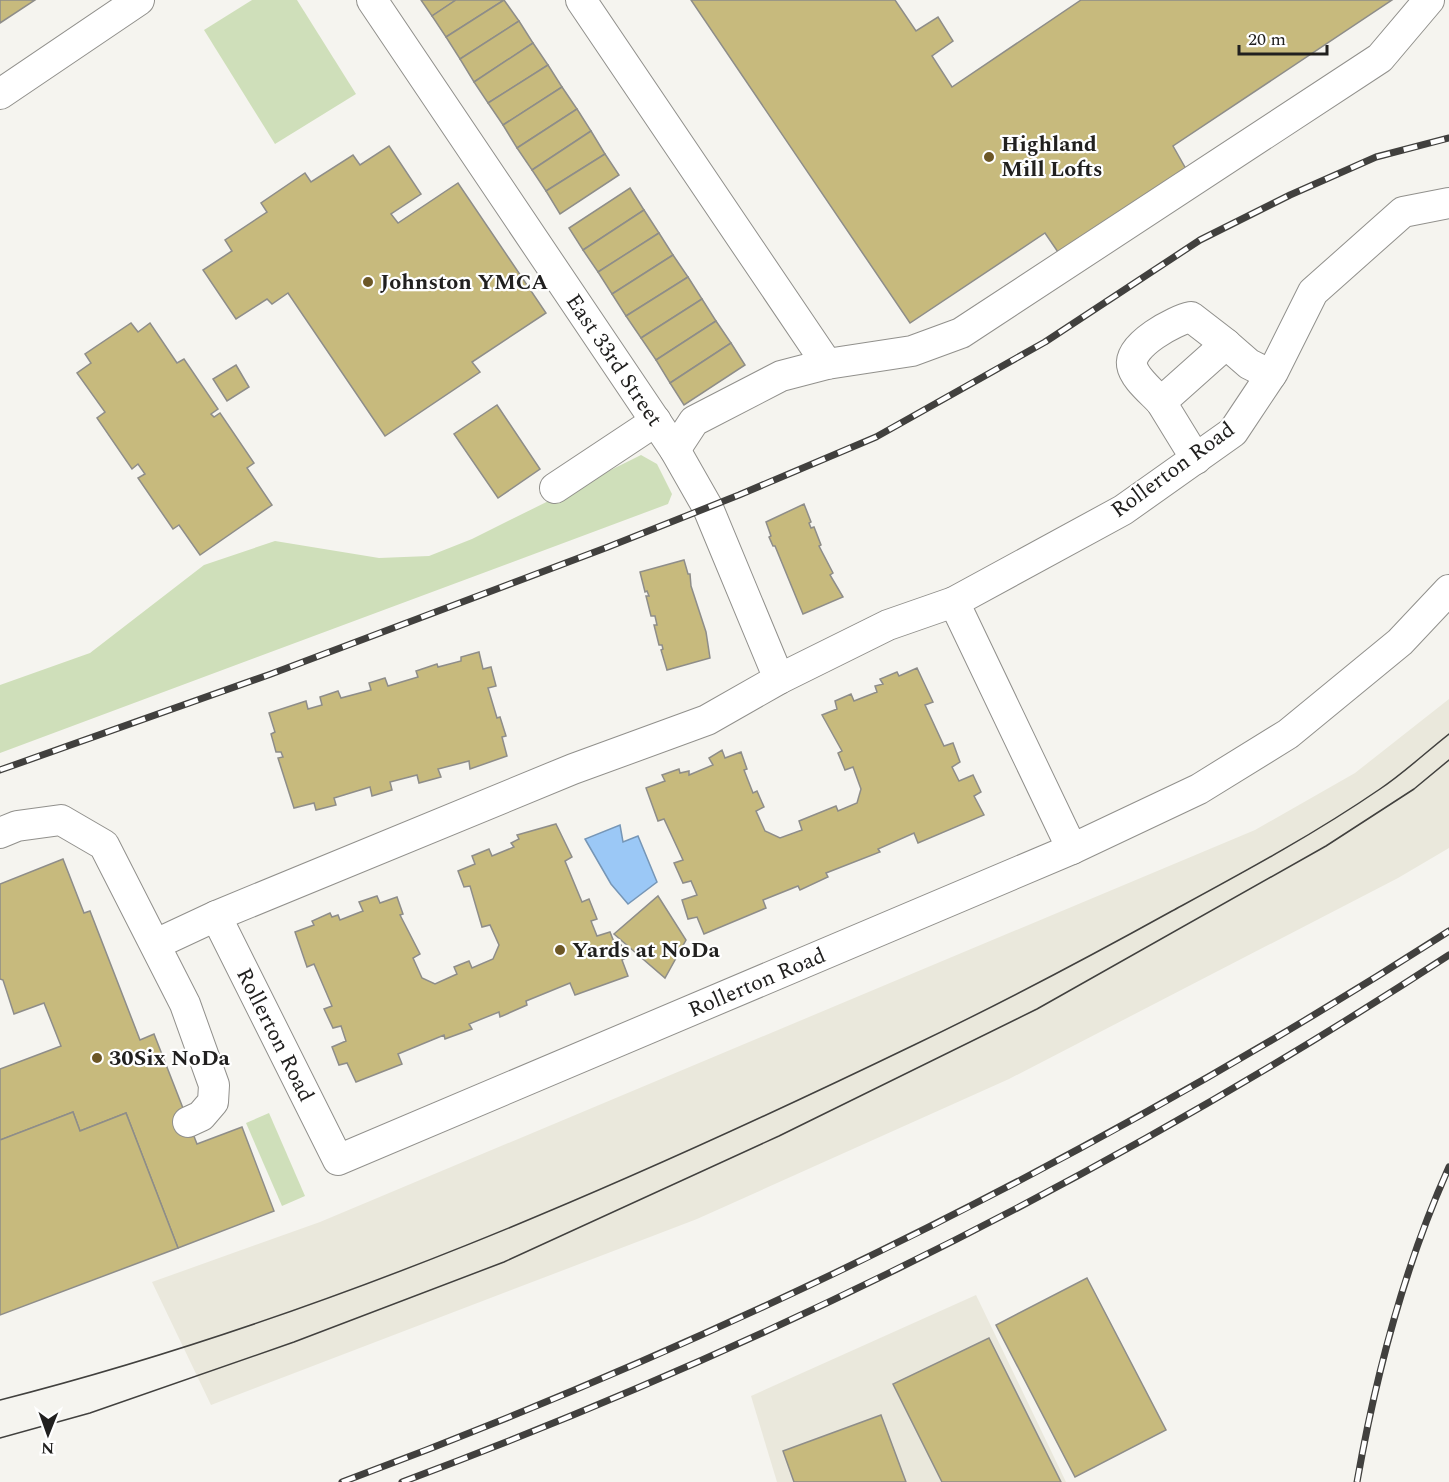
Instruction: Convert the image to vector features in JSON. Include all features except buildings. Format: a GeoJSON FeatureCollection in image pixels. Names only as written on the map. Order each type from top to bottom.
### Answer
{"type":"FeatureCollection","features":[{"type":"Feature","properties":{"kind":"street"},"geometry":{"type":"LineString","coordinates":[[0,94],[139,0]]}},
{"type":"Feature","properties":{"kind":"street","name":"East 33rd Street"},"geometry":{"type":"LineString","coordinates":[[372,0],[675,450],[708,508],[779,679]]}},
{"type":"Feature","properties":{"kind":"street"},"geometry":{"type":"LineString","coordinates":[[581,0],[828,364]]}},
{"type":"Feature","properties":{"kind":"street"},"geometry":{"type":"LineString","coordinates":[[675,450],[788,393],[828,364],[912,351],[961,333],[1380,58],[1429,0]]}},
{"type":"Feature","properties":{"kind":"street","name":"Rollerton Road"},"geometry":{"type":"LineString","coordinates":[[1449,203],[1403,212],[1313,292],[1271,375],[1233,432],[1124,510],[954,602],[888,625],[779,679],[707,720],[573,769],[216,916],[338,1160],[1072,849],[1199,789],[1288,734],[1400,642],[1449,590]]}},
{"type":"Feature","properties":{"kind":"street"},"geometry":{"type":"LineString","coordinates":[[1196,459],[1161,402],[1132,366],[1132,356],[1137,350],[1175,320],[1191,317],[1249,364],[1271,375]]}},
{"type":"Feature","properties":{"kind":"street"},"geometry":{"type":"LineString","coordinates":[[1161,402],[1226,344]]}},
{"type":"Feature","properties":{"kind":"street"},"geometry":{"type":"LineString","coordinates":[[555,488],[656,421]]}},
{"type":"Feature","properties":{"kind":"street"},"geometry":{"type":"LineString","coordinates":[[954,602],[1072,849]]}},
{"type":"Feature","properties":{"kind":"street"},"geometry":{"type":"LineString","coordinates":[[0,833],[17,826],[61,820],[104,845],[185,1004],[214,1085],[213,1102],[201,1116],[188,1122]]}},
{"type":"Feature","properties":{"kind":"street"},"geometry":{"type":"LineString","coordinates":[[156,944],[216,916]]}},
{"type":"Feature","properties":{"kind":"shaded area"},"geometry":{"type":"Polygon","coordinates":[[[1449,699],[1449,848],[1398,878],[1009,1079],[697,1219],[211,1405],[152,1282],[320,1222],[1255,830],[1355,773],[1449,699]]]}},
{"type":"Feature","properties":{"kind":"shaded area"},"geometry":{"type":"Polygon","coordinates":[[[976,1295],[1066,1482],[777,1482],[751,1396],[976,1295]]]}},
{"type":"Feature","properties":{"kind":"green space"},"geometry":{"type":"Polygon","coordinates":[[[252,0],[297,0],[356,94],[275,144],[204,30],[252,0]]]}},
{"type":"Feature","properties":{"kind":"green space"},"geometry":{"type":"Polygon","coordinates":[[[641,455],[657,464],[672,494],[668,504],[0,753],[0,685],[90,653],[204,565],[275,541],[379,558],[429,556],[472,539],[641,455]]]}},
{"type":"Feature","properties":{"kind":"green space"},"geometry":{"type":"Polygon","coordinates":[[[269,1113],[305,1196],[282,1206],[246,1123],[269,1113]]]}},
{"type":"Feature","properties":{"kind":"water"},"geometry":{"type":"Polygon","coordinates":[[[620,825],[623,842],[638,836],[657,882],[628,904],[611,884],[585,839],[620,825]]]}},
{"type":"Feature","properties":{"kind":"tram line"},"geometry":{"type":"LineString","coordinates":[[0,1400],[119,1367],[351,1290],[579,1198],[803,1098],[979,1013],[1225,882],[1355,806],[1398,776],[1449,734]]}},
{"type":"Feature","properties":{"kind":"tram line"},"geometry":{"type":"LineString","coordinates":[[0,1438],[90,1413],[294,1342],[504,1262],[779,1136],[1037,1009],[1326,846],[1414,789],[1449,760]]}},
{"type":"Feature","properties":{"kind":"railway"},"geometry":{"type":"LineString","coordinates":[[0,770],[271,674],[608,547],[876,437],[1045,342],[1200,240],[1290,195],[1376,157],[1449,138]]}},
{"type":"Feature","properties":{"kind":"railway"},"geometry":{"type":"LineString","coordinates":[[342,1482],[487,1426],[630,1366],[771,1303],[910,1236],[1047,1166],[1183,1092],[1317,1013],[1449,931]]}},
{"type":"Feature","properties":{"kind":"railway"},"geometry":{"type":"LineString","coordinates":[[402,1482],[539,1429],[674,1372],[808,1312],[940,1247],[1071,1179],[1199,1108],[1325,1033],[1449,955]]}},
{"type":"Feature","properties":{"kind":"railway"},"geometry":{"type":"LineString","coordinates":[[1357,1482],[1373,1401],[1393,1322],[1418,1243],[1449,1167]]}},
{"type":"Feature","properties":{"kind":"place","name":"Highland Mill Lofts"},"geometry":{"type":"Point","coordinates":[989,157]}},
{"type":"Feature","properties":{"kind":"place","name":"Johnston YMCA"},"geometry":{"type":"Point","coordinates":[368,282]}},
{"type":"Feature","properties":{"kind":"place","name":"Yards at NoDa"},"geometry":{"type":"Point","coordinates":[560,950]}},
{"type":"Feature","properties":{"kind":"place","name":"30Six NoDa"},"geometry":{"type":"Point","coordinates":[97,1058]}}]}
